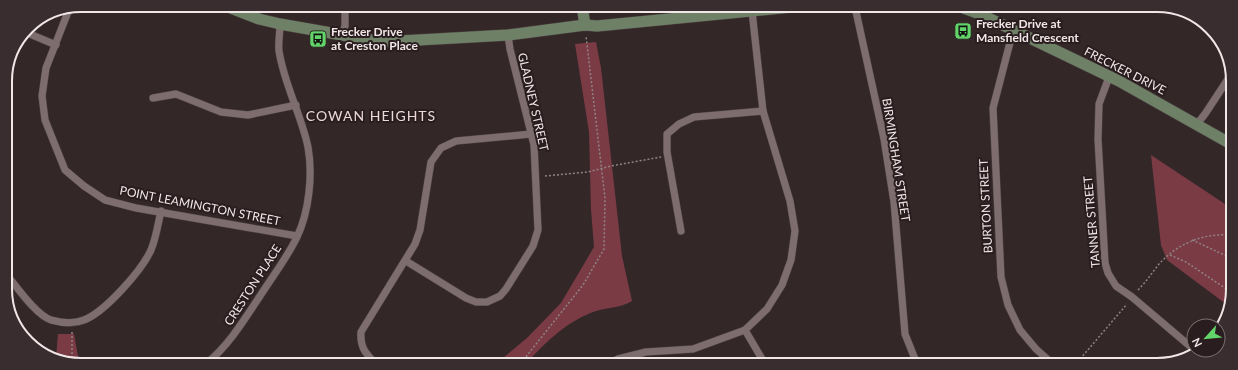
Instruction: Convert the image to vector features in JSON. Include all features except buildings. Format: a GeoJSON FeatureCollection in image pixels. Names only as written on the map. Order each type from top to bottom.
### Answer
{"type":"FeatureCollection","features":[{"type":"Feature","properties":{"kind":"street"},"geometry":{"type":"LineString","coordinates":[[241,12],[259,19],[280,24],[382,42],[586,30],[597,26],[742,12]]}},
{"type":"Feature","properties":{"kind":"street"},"geometry":{"type":"LineString","coordinates":[[342,34],[345,26],[345,12]]}},
{"type":"Feature","properties":{"kind":"street"},"geometry":{"type":"LineString","coordinates":[[583,12],[586,30]]}},
{"type":"Feature","properties":{"kind":"street"},"geometry":{"type":"LineString","coordinates":[[622,358],[646,352],[693,349],[745,330],[767,310],[782,285],[791,260],[795,231],[790,201],[763,111],[752,12]]}},
{"type":"Feature","properties":{"kind":"street","name":"BIRMINGHAM STREET"},"geometry":{"type":"LineString","coordinates":[[856,12],[884,139],[894,202],[905,334],[915,358]]}},
{"type":"Feature","properties":{"kind":"street","name":"FRECKER DRIVE"},"geometry":{"type":"LineString","coordinates":[[975,12],[1109,77],[1226,141]]}},
{"type":"Feature","properties":{"kind":"street","name":"POINT LEAMINGTON STREET"},"geometry":{"type":"LineString","coordinates":[[68,13],[46,68],[42,96],[44,120],[65,170],[84,186],[106,200],[136,208],[161,211],[297,236]]}},
{"type":"Feature","properties":{"kind":"street","name":"CRESTON PLACE"},"geometry":{"type":"LineString","coordinates":[[213,358],[239,328],[297,236],[304,215],[309,182],[308,149],[296,105],[283,70],[279,49],[280,24]]}},
{"type":"Feature","properties":{"kind":"street","name":"BURTON STREET"},"geometry":{"type":"LineString","coordinates":[[1013,31],[993,108],[1001,277],[1008,305],[1020,330],[1036,349],[1046,358]]}},
{"type":"Feature","properties":{"kind":"street"},"geometry":{"type":"LineString","coordinates":[[30,34],[56,45]]}},
{"type":"Feature","properties":{"kind":"street","name":"GLADNEY STREET"},"geometry":{"type":"LineString","coordinates":[[406,261],[471,300],[481,302],[492,301],[504,292],[533,246],[538,230],[535,160],[531,134],[508,35]]}},
{"type":"Feature","properties":{"kind":"street","name":"TANNER STREET"},"geometry":{"type":"LineString","coordinates":[[1109,77],[1099,104],[1098,139],[1105,263],[1108,273],[1116,286],[1144,307],[1186,343]]}},
{"type":"Feature","properties":{"kind":"street"},"geometry":{"type":"LineString","coordinates":[[1197,124],[1206,114],[1226,82]]}},
{"type":"Feature","properties":{"kind":"street"},"geometry":{"type":"LineString","coordinates":[[153,98],[176,94],[221,112],[248,115],[296,105]]}},
{"type":"Feature","properties":{"kind":"street"},"geometry":{"type":"LineString","coordinates":[[681,231],[667,152],[667,134],[679,124],[694,117],[763,111]]}},
{"type":"Feature","properties":{"kind":"street"},"geometry":{"type":"LineString","coordinates":[[370,358],[363,351],[360,343],[361,332],[406,261],[418,236],[431,162],[441,148],[456,141],[531,134]]}},
{"type":"Feature","properties":{"kind":"street"},"geometry":{"type":"LineString","coordinates":[[12,281],[35,308],[50,320],[69,323],[85,320],[104,306],[137,274],[151,250],[161,211]]}},
{"type":"Feature","properties":{"kind":"street"},"geometry":{"type":"LineString","coordinates":[[745,330],[762,358]]}},
{"type":"Feature","properties":{"kind":"path"},"geometry":{"type":"LineString","coordinates":[[526,358],[583,285],[604,249],[606,198],[586,30]]}},
{"type":"Feature","properties":{"kind":"path"},"geometry":{"type":"LineString","coordinates":[[545,176],[588,172],[663,157]]}},
{"type":"Feature","properties":{"kind":"path"},"geometry":{"type":"LineString","coordinates":[[1138,290],[1159,264],[1192,240],[1207,235],[1226,235]]}},
{"type":"Feature","properties":{"kind":"path"},"geometry":{"type":"LineString","coordinates":[[1192,240],[1226,256]]}},
{"type":"Feature","properties":{"kind":"path"},"geometry":{"type":"LineString","coordinates":[[1170,255],[1186,262],[1226,289]]}},
{"type":"Feature","properties":{"kind":"path"},"geometry":{"type":"LineString","coordinates":[[1081,358],[1127,304]]}},
{"type":"Feature","properties":{"kind":"path"},"geometry":{"type":"LineString","coordinates":[[72,330],[72,357]]}},
{"type":"Feature","properties":{"kind":"shaded area"},"geometry":{"type":"Polygon","coordinates":[[[596,42],[601,68],[622,256],[632,301],[623,305],[596,311],[576,320],[558,332],[532,358],[503,358],[527,338],[561,303],[594,247],[591,209],[589,132],[575,44],[596,42]]]}},
{"type":"Feature","properties":{"kind":"shaded area"},"geometry":{"type":"Polygon","coordinates":[[[1151,155],[1226,205],[1226,289],[1224,303],[1167,260],[1161,245],[1151,155]]]}},
{"type":"Feature","properties":{"kind":"shaded area"},"geometry":{"type":"Polygon","coordinates":[[[58,334],[74,334],[78,358],[56,354],[58,334]]]}},
{"type":"Feature","properties":{"kind":"place","name":"Frecker Drive at Mansfield Crescent"},"geometry":{"type":"Point","coordinates":[963,31]}},
{"type":"Feature","properties":{"kind":"place","name":"Frecker Drive at Creston Place"},"geometry":{"type":"Point","coordinates":[318,39]}},
{"type":"Feature","properties":{"kind":"district","name":"COWAN HEIGHTS"},"geometry":{"type":"Point","coordinates":[371,116]}}]}
